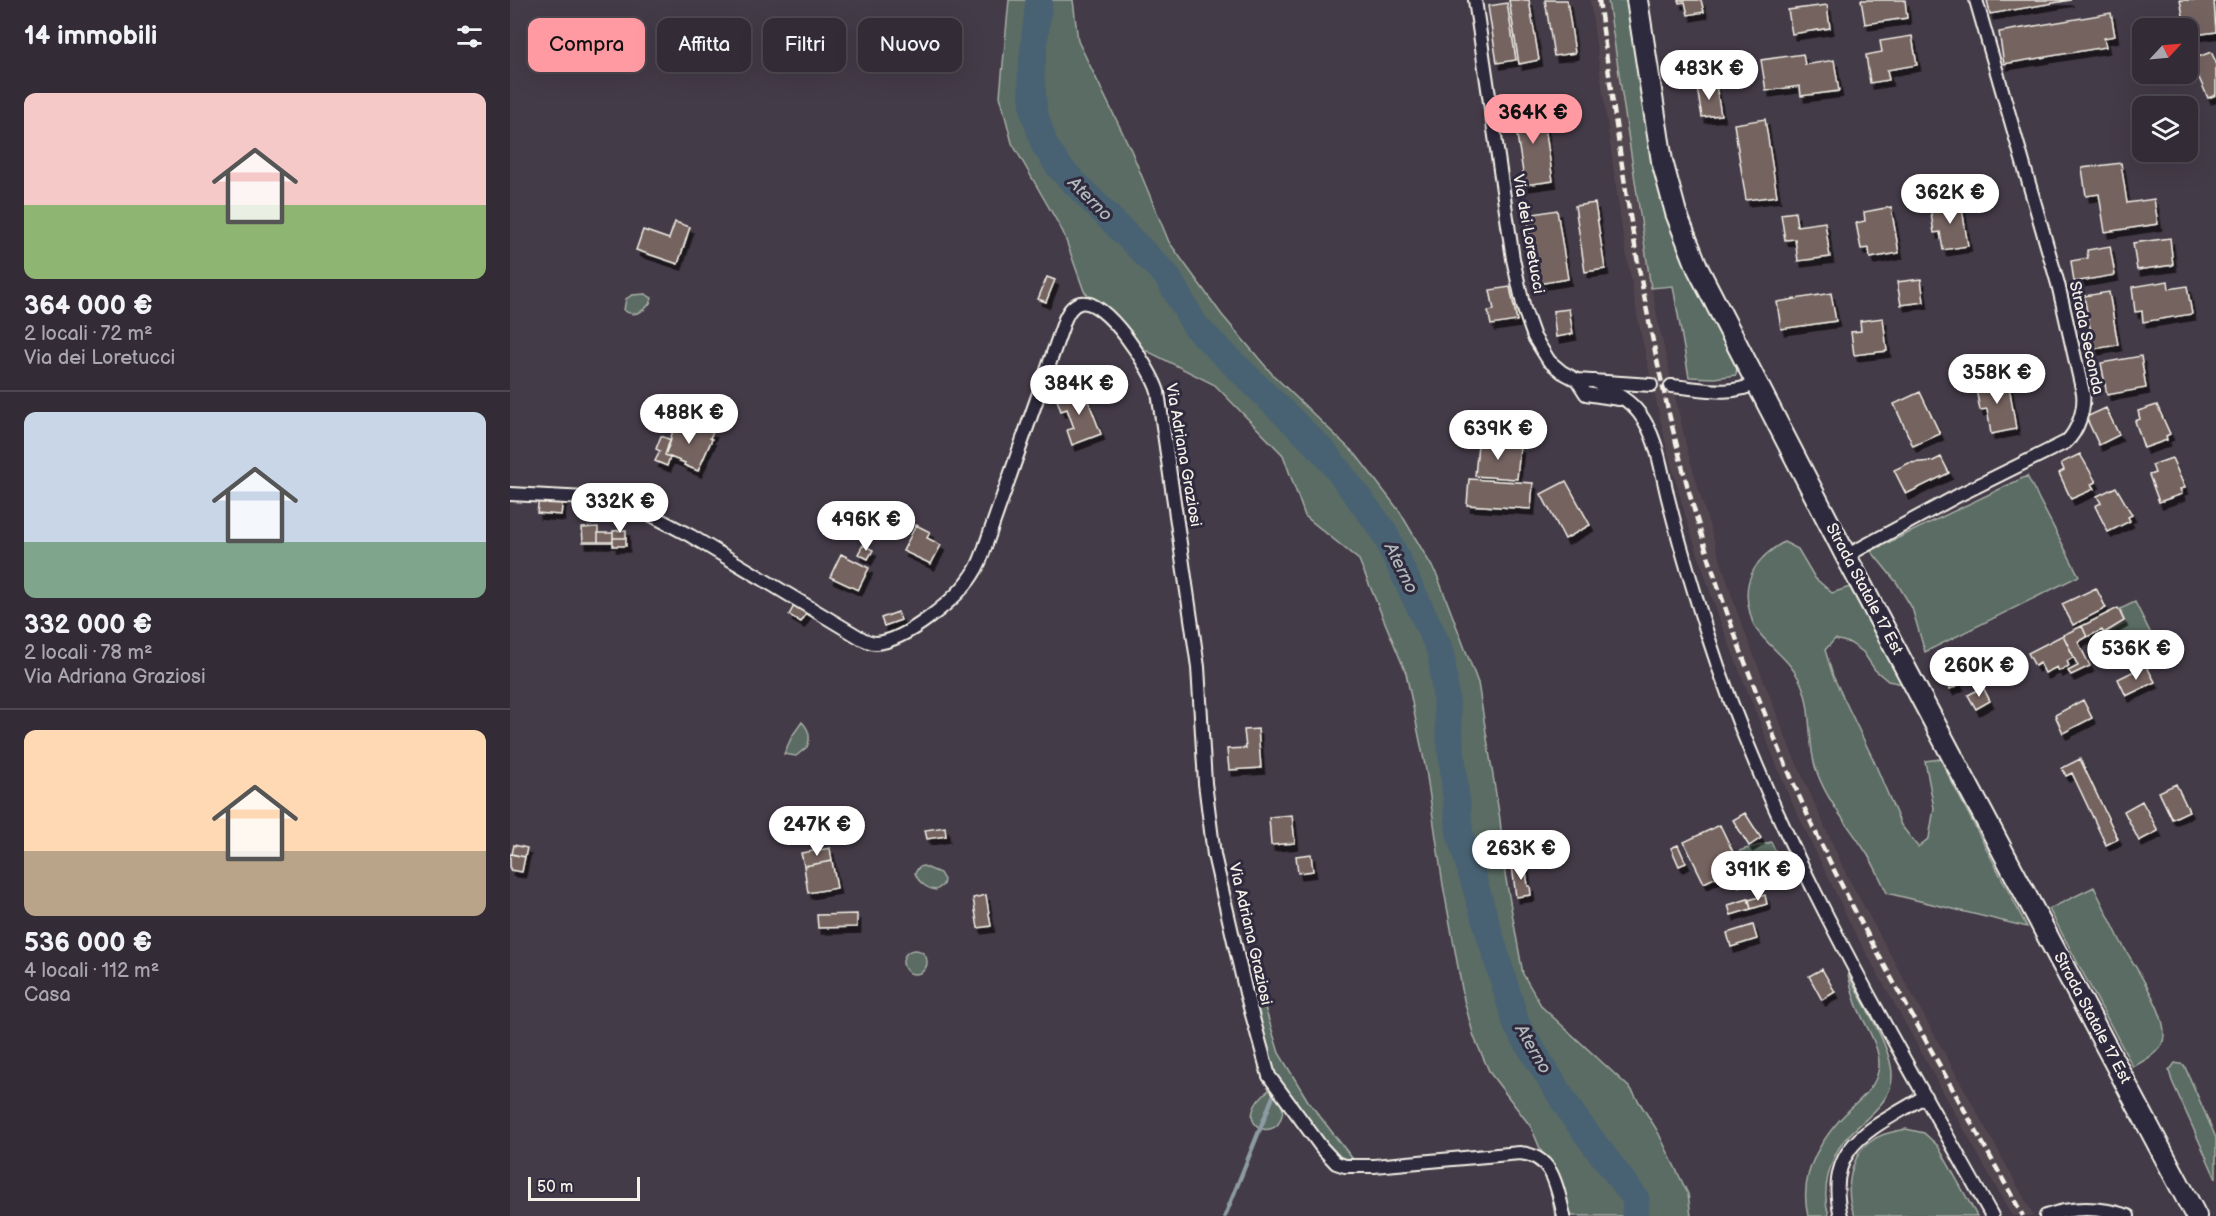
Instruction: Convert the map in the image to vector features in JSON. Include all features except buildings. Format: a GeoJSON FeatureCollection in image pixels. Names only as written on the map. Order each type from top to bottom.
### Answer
{"type":"FeatureCollection","features":[{"type":"Feature","properties":{"kind":"main road","name":"Strada Statale 17 Est"},"geometry":{"type":"LineString","coordinates":[[1637,0],[1657,136],[1672,200],[1698,269],[1846,556],[2196,1216]]}},
{"type":"Feature","properties":{"kind":"street","name":"Via dei Loretucci"},"geometry":{"type":"LineString","coordinates":[[1474,0],[1512,250],[1524,309],[1540,349],[1555,367],[1577,380],[1586,394],[1613,398],[1634,406]]}},
{"type":"Feature","properties":{"kind":"street","name":"Strada Seconda"},"geometry":{"type":"LineString","coordinates":[[1846,556],[1965,491],[2066,442],[2075,430],[2084,403],[2058,284],[1976,0]]}},
{"type":"Feature","properties":{"kind":"street","name":"Via Adriana Graziosi"},"geometry":{"type":"LineString","coordinates":[[510,494],[585,498],[651,515],[691,536],[859,637],[872,643],[887,640],[940,609],[956,595],[974,573],[1065,320],[1071,308],[1077,304],[1085,303],[1093,306],[1123,333],[1137,351],[1152,376],[1158,392],[1198,667],[1205,783],[1214,855],[1246,993],[1269,1076],[1322,1148],[1336,1163],[1345,1166],[1374,1166],[1520,1153],[1532,1154],[1540,1158],[1548,1169],[1556,1185],[1564,1216]]}},
{"type":"Feature","properties":{"kind":"street"},"geometry":{"type":"LineString","coordinates":[[1577,380],[1651,385]]}},
{"type":"Feature","properties":{"kind":"street"},"geometry":{"type":"LineString","coordinates":[[1594,381],[1617,393],[1634,406],[1646,422],[1653,439],[1691,583],[1718,666],[1745,738],[1817,898],[1992,1216]]}},
{"type":"Feature","properties":{"kind":"street"},"geometry":{"type":"LineString","coordinates":[[1671,386],[1731,391],[1756,383]]}},
{"type":"Feature","properties":{"kind":"street"},"geometry":{"type":"LineString","coordinates":[[1841,1216],[1837,1200],[1837,1181],[1841,1165],[1851,1146],[1876,1124],[1925,1096]]}},
{"type":"Feature","properties":{"kind":"street"},"geometry":{"type":"LineString","coordinates":[[2046,1216],[2064,1210],[2083,1208],[2102,1209],[2128,1216]]}},
{"type":"Feature","properties":{"kind":"shaded area"},"geometry":{"type":"Polygon","coordinates":[[[1590,0],[1609,0],[1640,227],[1659,326],[1687,449],[1737,612],[1791,751],[1846,874],[2034,1216],[2012,1216],[1853,929],[1788,794],[1719,618],[1687,521],[1668,453],[1640,330],[1622,229],[1590,0]]]}},
{"type":"Feature","properties":{"kind":"green space"},"geometry":{"type":"Polygon","coordinates":[[[1009,0],[1073,0],[1078,41],[1131,150],[1169,242],[1222,315],[1273,375],[1357,456],[1400,512],[1437,575],[1478,683],[1500,819],[1505,874],[1523,974],[1542,1007],[1631,1089],[1657,1130],[1688,1194],[1691,1216],[1555,1216],[1546,1163],[1531,1127],[1490,1073],[1474,1037],[1464,1000],[1443,885],[1426,770],[1406,673],[1359,560],[1305,516],[1283,455],[1215,385],[1139,347],[1084,291],[1063,232],[1012,143],[1000,96],[1009,0]]]}},
{"type":"Feature","properties":{"kind":"green space"},"geometry":{"type":"Polygon","coordinates":[[[1608,0],[1633,0],[1652,139],[1738,359],[1736,375],[1714,378],[1689,377],[1673,286],[1651,288],[1608,0]]]}},
{"type":"Feature","properties":{"kind":"green space"},"geometry":{"type":"Polygon","coordinates":[[[645,294],[652,298],[641,312],[628,313],[624,310],[626,299],[632,295],[645,294]]]}},
{"type":"Feature","properties":{"kind":"green space"},"geometry":{"type":"Polygon","coordinates":[[[2027,476],[2079,576],[1925,652],[1912,608],[1897,583],[1871,551],[2027,476]]]}},
{"type":"Feature","properties":{"kind":"green space"},"geometry":{"type":"Polygon","coordinates":[[[1784,542],[1798,549],[1815,578],[1832,593],[1850,587],[1903,684],[1888,681],[1875,670],[1863,652],[1850,643],[1835,639],[1825,650],[1833,676],[1873,759],[1901,825],[1918,847],[1929,838],[1934,808],[1925,761],[1940,759],[2027,927],[1887,893],[1872,861],[1835,807],[1818,775],[1812,752],[1807,704],[1800,681],[1791,667],[1756,629],[1751,617],[1747,601],[1749,580],[1759,562],[1784,542]]]}},
{"type":"Feature","properties":{"kind":"green space"},"geometry":{"type":"Polygon","coordinates":[[[2135,602],[2155,642],[2105,665],[2092,640],[2126,623],[2120,609],[2135,602]]]}},
{"type":"Feature","properties":{"kind":"green space"},"geometry":{"type":"Polygon","coordinates":[[[802,722],[809,734],[807,747],[796,756],[784,754],[792,736],[802,722]]]}},
{"type":"Feature","properties":{"kind":"green space"},"geometry":{"type":"Polygon","coordinates":[[[1771,842],[1789,878],[1739,887],[1733,884],[1729,872],[1732,856],[1744,849],[1771,842]]]}},
{"type":"Feature","properties":{"kind":"green space"},"geometry":{"type":"Polygon","coordinates":[[[923,866],[940,873],[944,880],[943,885],[936,890],[923,885],[915,873],[919,867],[923,866]]]}},
{"type":"Feature","properties":{"kind":"green space"},"geometry":{"type":"Polygon","coordinates":[[[2094,887],[2121,942],[2150,992],[2162,1021],[2164,1034],[2162,1044],[2153,1055],[2133,1067],[2049,909],[2094,887]]]}},
{"type":"Feature","properties":{"kind":"green space"},"geometry":{"type":"Polygon","coordinates":[[[915,950],[920,951],[926,957],[926,967],[920,973],[915,974],[910,973],[904,967],[903,962],[904,957],[910,951],[915,950]]]}},
{"type":"Feature","properties":{"kind":"green space"},"geometry":{"type":"Polygon","coordinates":[[[1848,975],[1882,1038],[1891,1064],[1891,1086],[1881,1104],[1850,1134],[1836,1154],[1830,1167],[1826,1186],[1829,1216],[1808,1216],[1806,1186],[1814,1158],[1829,1133],[1864,1096],[1878,1073],[1877,1050],[1857,1006],[1848,975]]]}},
{"type":"Feature","properties":{"kind":"green space"},"geometry":{"type":"Polygon","coordinates":[[[1263,1001],[1279,1053],[1308,1101],[1359,1167],[1342,1166],[1301,1112],[1271,1066],[1254,1002],[1263,1001]]]}},
{"type":"Feature","properties":{"kind":"green space"},"geometry":{"type":"Polygon","coordinates":[[[2175,1063],[2184,1065],[2216,1138],[2216,1179],[2172,1081],[2169,1071],[2175,1063]]]}},
{"type":"Feature","properties":{"kind":"green space"},"geometry":{"type":"Polygon","coordinates":[[[1270,1089],[1281,1104],[1282,1115],[1277,1126],[1263,1129],[1253,1120],[1253,1111],[1258,1101],[1270,1089]]]}},
{"type":"Feature","properties":{"kind":"green space"},"geometry":{"type":"Polygon","coordinates":[[[1906,1129],[1924,1133],[1938,1146],[1977,1216],[1855,1216],[1849,1187],[1850,1176],[1857,1157],[1874,1139],[1887,1133],[1906,1129]]]}},
{"type":"Feature","properties":{"kind":"waterway","name":"Aterno"},"geometry":{"type":"LineString","coordinates":[[1039,0],[1031,74],[1034,112],[1045,146],[1060,168],[1167,276],[1196,327],[1325,453],[1383,530],[1441,652],[1460,835],[1517,1026],[1574,1117],[1636,1199],[1635,1216]]}},
{"type":"Feature","properties":{"kind":"waterway"},"geometry":{"type":"LineString","coordinates":[[1225,1216],[1274,1094]]}},
{"type":"Feature","properties":{"kind":"railway"},"geometry":{"type":"LineString","coordinates":[[1599,0],[1623,170],[1652,339],[1689,493],[1730,622],[1779,748],[1822,845],[1879,956],[2023,1216]]}}]}
